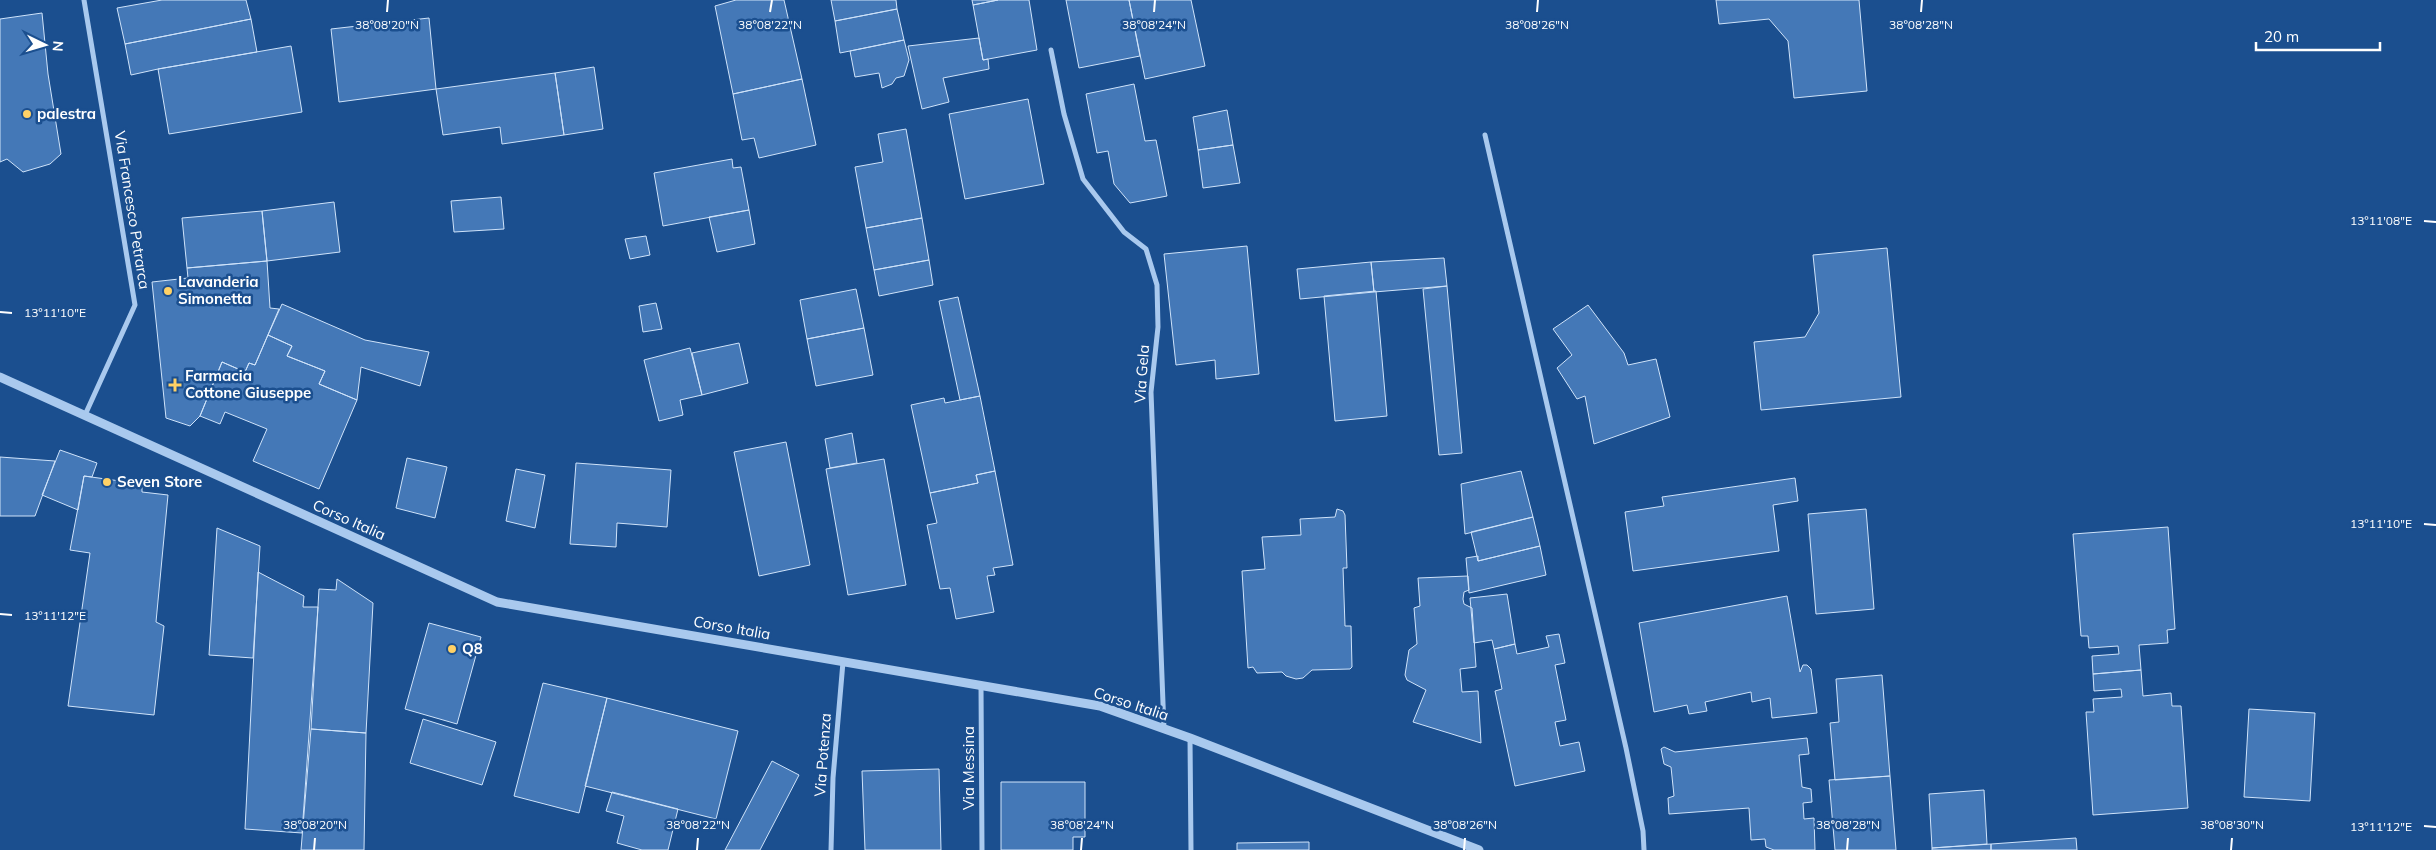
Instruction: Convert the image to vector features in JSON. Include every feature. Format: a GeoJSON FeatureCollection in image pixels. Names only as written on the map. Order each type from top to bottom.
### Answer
{"type":"FeatureCollection","features":[{"type":"Feature","properties":{"kind":"street","name":"Via Francesco Petrarca"},"geometry":{"type":"LineString","coordinates":[[84,0],[135,305],[85,415]]}},
{"type":"Feature","properties":{"kind":"street","name":"Via Gela"},"geometry":{"type":"LineString","coordinates":[[1051,50],[1064,114],[1083,179],[1124,232],[1146,249],[1157,285],[1158,327],[1151,392],[1164,729]]}},
{"type":"Feature","properties":{"kind":"street"},"geometry":{"type":"LineString","coordinates":[[1485,134],[1626,748],[1643,831],[1644,850]]}},
{"type":"Feature","properties":{"kind":"street","name":"Corso Italia"},"geometry":{"type":"LineString","coordinates":[[0,377],[497,602],[1100,706],[1190,738],[1474,849]]}},
{"type":"Feature","properties":{"kind":"street","name":"Via Potenza"},"geometry":{"type":"LineString","coordinates":[[831,850],[833,778],[843,662]]}},
{"type":"Feature","properties":{"kind":"street","name":"Via Messina"},"geometry":{"type":"LineString","coordinates":[[981,685],[982,850]]}},
{"type":"Feature","properties":{"kind":"street"},"geometry":{"type":"LineString","coordinates":[[1190,738],[1191,850]]}},
{"type":"Feature","properties":{"kind":"building"},"geometry":{"type":"Polygon","coordinates":[[[162,0],[246,0],[251,19],[125,44],[117,8],[162,0]]]}},
{"type":"Feature","properties":{"kind":"building"},"geometry":{"type":"Polygon","coordinates":[[[736,0],[784,0],[802,79],[733,94],[715,6],[736,0]]]}},
{"type":"Feature","properties":{"kind":"building"},"geometry":{"type":"Polygon","coordinates":[[[831,0],[896,0],[897,9],[835,21],[831,0]]]}},
{"type":"Feature","properties":{"kind":"building"},"geometry":{"type":"Polygon","coordinates":[[[972,0],[998,0],[973,5],[972,0]]]}},
{"type":"Feature","properties":{"kind":"building"},"geometry":{"type":"Polygon","coordinates":[[[998,0],[1029,0],[1037,50],[983,60],[973,5],[998,0]]]}},
{"type":"Feature","properties":{"kind":"building"},"geometry":{"type":"Polygon","coordinates":[[[1066,0],[1129,0],[1140,56],[1079,68],[1066,0]]]}},
{"type":"Feature","properties":{"kind":"building"},"geometry":{"type":"Polygon","coordinates":[[[1129,0],[1191,0],[1205,66],[1145,79],[1129,0]]]}},
{"type":"Feature","properties":{"kind":"building"},"geometry":{"type":"Polygon","coordinates":[[[1716,0],[1859,0],[1867,91],[1794,98],[1788,41],[1769,19],[1719,24],[1716,0]]]}},
{"type":"Feature","properties":{"kind":"building"},"geometry":{"type":"Polygon","coordinates":[[[897,9],[904,40],[840,53],[835,21],[897,9]]]}},
{"type":"Feature","properties":{"kind":"building","name":"palestra"},"geometry":{"type":"Polygon","coordinates":[[[42,13],[48,74],[61,154],[50,164],[23,172],[7,159],[0,162],[0,19],[42,13]]]}},
{"type":"Feature","properties":{"kind":"building"},"geometry":{"type":"Polygon","coordinates":[[[429,18],[436,89],[339,102],[331,29],[429,18]]]}},
{"type":"Feature","properties":{"kind":"building"},"geometry":{"type":"Polygon","coordinates":[[[251,19],[257,52],[131,75],[125,44],[251,19]]]}},
{"type":"Feature","properties":{"kind":"building"},"geometry":{"type":"Polygon","coordinates":[[[979,38],[983,60],[988,59],[989,69],[943,78],[949,102],[922,109],[908,46],[979,38]]]}},
{"type":"Feature","properties":{"kind":"building"},"geometry":{"type":"Polygon","coordinates":[[[904,40],[909,60],[904,76],[896,78],[892,84],[882,88],[879,73],[855,77],[850,51],[904,40]]]}},
{"type":"Feature","properties":{"kind":"building"},"geometry":{"type":"Polygon","coordinates":[[[291,46],[302,112],[169,134],[158,69],[291,46]]]}},
{"type":"Feature","properties":{"kind":"building"},"geometry":{"type":"Polygon","coordinates":[[[594,67],[603,129],[564,135],[555,73],[594,67]]]}},
{"type":"Feature","properties":{"kind":"building"},"geometry":{"type":"Polygon","coordinates":[[[555,73],[564,135],[502,144],[500,127],[443,135],[436,89],[555,73]]]}},
{"type":"Feature","properties":{"kind":"building"},"geometry":{"type":"Polygon","coordinates":[[[802,79],[816,145],[759,158],[754,138],[742,140],[733,94],[802,79]]]}},
{"type":"Feature","properties":{"kind":"building"},"geometry":{"type":"Polygon","coordinates":[[[1134,84],[1145,141],[1156,140],[1167,196],[1130,203],[1114,184],[1108,151],[1097,153],[1086,94],[1134,84]]]}},
{"type":"Feature","properties":{"kind":"building"},"geometry":{"type":"Polygon","coordinates":[[[1028,99],[1044,184],[965,199],[949,114],[1028,99]]]}},
{"type":"Feature","properties":{"kind":"building"},"geometry":{"type":"Polygon","coordinates":[[[1227,110],[1233,145],[1198,150],[1193,117],[1227,110]]]}},
{"type":"Feature","properties":{"kind":"building"},"geometry":{"type":"Polygon","coordinates":[[[906,129],[922,218],[866,228],[855,167],[883,162],[878,134],[906,129]]]}},
{"type":"Feature","properties":{"kind":"building"},"geometry":{"type":"Polygon","coordinates":[[[1233,145],[1240,183],[1203,188],[1198,150],[1233,145]]]}},
{"type":"Feature","properties":{"kind":"building"},"geometry":{"type":"Polygon","coordinates":[[[732,159],[733,168],[741,167],[749,210],[663,226],[654,173],[732,159]]]}},
{"type":"Feature","properties":{"kind":"building"},"geometry":{"type":"Polygon","coordinates":[[[501,197],[504,229],[454,232],[451,201],[501,197]]]}},
{"type":"Feature","properties":{"kind":"building"},"geometry":{"type":"Polygon","coordinates":[[[334,202],[340,252],[267,261],[262,211],[334,202]]]}},
{"type":"Feature","properties":{"kind":"building"},"geometry":{"type":"Polygon","coordinates":[[[749,210],[755,244],[717,252],[709,217],[749,210]]]}},
{"type":"Feature","properties":{"kind":"building"},"geometry":{"type":"Polygon","coordinates":[[[262,211],[267,261],[187,268],[182,218],[262,211]]]}},
{"type":"Feature","properties":{"kind":"building"},"geometry":{"type":"Polygon","coordinates":[[[922,218],[929,260],[874,270],[866,228],[922,218]]]}},
{"type":"Feature","properties":{"kind":"building"},"geometry":{"type":"Polygon","coordinates":[[[646,236],[650,255],[630,259],[625,239],[646,236]]]}},
{"type":"Feature","properties":{"kind":"building"},"geometry":{"type":"Polygon","coordinates":[[[1247,246],[1259,374],[1216,379],[1215,360],[1176,365],[1164,254],[1247,246]]]}},
{"type":"Feature","properties":{"kind":"building"},"geometry":{"type":"Polygon","coordinates":[[[1887,248],[1901,397],[1761,410],[1754,342],[1805,337],[1819,313],[1813,255],[1887,248]]]}},
{"type":"Feature","properties":{"kind":"building"},"geometry":{"type":"Polygon","coordinates":[[[1444,258],[1447,286],[1374,292],[1371,262],[1444,258]]]}},
{"type":"Feature","properties":{"kind":"building"},"geometry":{"type":"Polygon","coordinates":[[[929,260],[933,285],[879,296],[874,270],[929,260]]]}},
{"type":"Feature","properties":{"kind":"building"},"geometry":{"type":"Polygon","coordinates":[[[267,261],[270,308],[279,309],[255,365],[249,363],[245,372],[222,362],[200,416],[190,426],[166,418],[152,282],[188,278],[187,268],[267,261]]]}},
{"type":"Feature","properties":{"kind":"building"},"geometry":{"type":"Polygon","coordinates":[[[1371,262],[1374,292],[1300,299],[1297,269],[1371,262]]]}},
{"type":"Feature","properties":{"kind":"building"},"geometry":{"type":"Polygon","coordinates":[[[1447,286],[1462,453],[1439,455],[1423,289],[1447,286]]]}},
{"type":"Feature","properties":{"kind":"building"},"geometry":{"type":"Polygon","coordinates":[[[856,289],[864,328],[807,339],[800,300],[856,289]]]}},
{"type":"Feature","properties":{"kind":"building"},"geometry":{"type":"Polygon","coordinates":[[[1376,291],[1387,416],[1335,421],[1324,296],[1376,291]]]}},
{"type":"Feature","properties":{"kind":"building"},"geometry":{"type":"Polygon","coordinates":[[[958,297],[980,396],[960,400],[939,301],[958,297]]]}},
{"type":"Feature","properties":{"kind":"building"},"geometry":{"type":"Polygon","coordinates":[[[656,303],[662,329],[643,332],[639,306],[656,303]]]}},
{"type":"Feature","properties":{"kind":"building"},"geometry":{"type":"Polygon","coordinates":[[[282,304],[365,340],[429,352],[420,386],[361,367],[357,400],[319,384],[325,371],[287,356],[292,346],[268,335],[282,304]]]}},
{"type":"Feature","properties":{"kind":"building"},"geometry":{"type":"Polygon","coordinates":[[[1588,305],[1624,353],[1628,365],[1656,359],[1670,417],[1594,444],[1585,396],[1577,399],[1557,368],[1572,355],[1553,329],[1588,305]]]}},
{"type":"Feature","properties":{"kind":"building"},"geometry":{"type":"Polygon","coordinates":[[[864,328],[873,375],[816,386],[807,339],[864,328]]]}},
{"type":"Feature","properties":{"kind":"building"},"geometry":{"type":"Polygon","coordinates":[[[268,335],[292,346],[287,356],[325,371],[319,384],[357,400],[319,489],[253,461],[267,429],[225,412],[220,424],[200,416],[222,362],[245,372],[249,363],[255,365],[268,335]]]}},
{"type":"Feature","properties":{"kind":"building"},"geometry":{"type":"Polygon","coordinates":[[[739,343],[748,383],[702,395],[692,353],[739,343]]]}},
{"type":"Feature","properties":{"kind":"building"},"geometry":{"type":"Polygon","coordinates":[[[690,348],[702,395],[680,400],[683,415],[659,421],[644,360],[690,348]]]}},
{"type":"Feature","properties":{"kind":"building"},"geometry":{"type":"Polygon","coordinates":[[[980,396],[995,471],[976,475],[978,483],[930,493],[911,405],[944,398],[945,403],[980,396]]]}},
{"type":"Feature","properties":{"kind":"building"},"geometry":{"type":"Polygon","coordinates":[[[852,433],[857,463],[830,468],[825,439],[852,433]]]}},
{"type":"Feature","properties":{"kind":"building"},"geometry":{"type":"Polygon","coordinates":[[[786,442],[810,565],[759,576],[734,452],[786,442]]]}},
{"type":"Feature","properties":{"kind":"building"},"geometry":{"type":"Polygon","coordinates":[[[60,450],[97,463],[92,477],[84,476],[78,510],[42,495],[60,450]]]}},
{"type":"Feature","properties":{"kind":"building"},"geometry":{"type":"Polygon","coordinates":[[[0,457],[55,461],[35,516],[0,516],[0,457]]]}},
{"type":"Feature","properties":{"kind":"building"},"geometry":{"type":"Polygon","coordinates":[[[407,458],[447,467],[435,518],[396,508],[407,458]]]}},
{"type":"Feature","properties":{"kind":"building"},"geometry":{"type":"Polygon","coordinates":[[[884,459],[906,585],[848,595],[826,469],[884,459]]]}},
{"type":"Feature","properties":{"kind":"building"},"geometry":{"type":"Polygon","coordinates":[[[576,463],[671,470],[667,527],[617,523],[616,547],[570,544],[576,463]]]}},
{"type":"Feature","properties":{"kind":"building"},"geometry":{"type":"Polygon","coordinates":[[[516,469],[545,475],[535,528],[506,521],[516,469]]]}},
{"type":"Feature","properties":{"kind":"building"},"geometry":{"type":"Polygon","coordinates":[[[995,471],[1013,565],[993,568],[995,575],[987,576],[994,612],[956,619],[950,588],[940,589],[927,525],[937,523],[930,493],[978,483],[976,475],[995,471]]]}},
{"type":"Feature","properties":{"kind":"building"},"geometry":{"type":"Polygon","coordinates":[[[1521,471],[1533,517],[1465,534],[1461,484],[1521,471]]]}},
{"type":"Feature","properties":{"kind":"building"},"geometry":{"type":"Polygon","coordinates":[[[84,476],[142,484],[142,492],[168,495],[156,622],[164,626],[154,715],[68,706],[90,553],[70,550],[84,476]]]}},
{"type":"Feature","properties":{"kind":"building"},"geometry":{"type":"Polygon","coordinates":[[[1795,478],[1798,501],[1773,505],[1779,551],[1633,571],[1625,512],[1664,506],[1662,497],[1795,478]]]}},
{"type":"Feature","properties":{"kind":"building"},"geometry":{"type":"Polygon","coordinates":[[[1337,509],[1343,511],[1345,515],[1347,568],[1343,568],[1345,626],[1351,626],[1352,667],[1350,669],[1312,670],[1303,678],[1296,679],[1286,676],[1282,672],[1257,673],[1253,667],[1248,668],[1242,571],[1265,569],[1262,537],[1301,535],[1300,519],[1335,517],[1337,509]]]}},
{"type":"Feature","properties":{"kind":"building"},"geometry":{"type":"Polygon","coordinates":[[[1866,509],[1874,609],[1816,614],[1808,514],[1866,509]]]}},
{"type":"Feature","properties":{"kind":"building"},"geometry":{"type":"Polygon","coordinates":[[[1533,517],[1540,546],[1478,561],[1471,532],[1533,517]]]}},
{"type":"Feature","properties":{"kind":"building"},"geometry":{"type":"Polygon","coordinates":[[[2168,527],[2175,629],[2167,630],[2168,643],[2139,645],[2141,670],[2093,674],[2092,656],[2119,654],[2118,646],[2089,648],[2088,636],[2081,636],[2073,534],[2168,527]]]}},
{"type":"Feature","properties":{"kind":"building"},"geometry":{"type":"Polygon","coordinates":[[[217,528],[260,546],[253,658],[209,655],[217,528]]]}},
{"type":"Feature","properties":{"kind":"building"},"geometry":{"type":"Polygon","coordinates":[[[1540,546],[1546,575],[1469,593],[1466,558],[1478,556],[1478,561],[1540,546]]]}},
{"type":"Feature","properties":{"kind":"building"},"geometry":{"type":"Polygon","coordinates":[[[258,572],[304,596],[303,607],[318,607],[302,833],[245,829],[258,572]]]}},
{"type":"Feature","properties":{"kind":"building"},"geometry":{"type":"Polygon","coordinates":[[[1468,576],[1469,590],[1464,592],[1463,599],[1464,604],[1472,608],[1476,667],[1460,669],[1462,692],[1478,691],[1481,743],[1413,722],[1426,690],[1407,680],[1405,675],[1409,650],[1417,644],[1414,608],[1420,606],[1418,578],[1468,576]]]}},
{"type":"Feature","properties":{"kind":"building"},"geometry":{"type":"Polygon","coordinates":[[[337,579],[373,603],[366,733],[311,729],[319,589],[336,590],[337,579]]]}},
{"type":"Feature","properties":{"kind":"building"},"geometry":{"type":"Polygon","coordinates":[[[1507,594],[1515,644],[1494,649],[1492,640],[1474,643],[1470,598],[1507,594]]]}},
{"type":"Feature","properties":{"kind":"building"},"geometry":{"type":"Polygon","coordinates":[[[1787,596],[1800,672],[1803,665],[1807,665],[1811,669],[1817,713],[1772,718],[1770,698],[1752,702],[1751,692],[1705,702],[1707,711],[1689,714],[1687,705],[1654,712],[1639,623],[1787,596]]]}},
{"type":"Feature","properties":{"kind":"building"},"geometry":{"type":"Polygon","coordinates":[[[429,623],[481,637],[457,724],[405,709],[429,623]]]}},
{"type":"Feature","properties":{"kind":"building"},"geometry":{"type":"Polygon","coordinates":[[[1559,634],[1565,663],[1555,665],[1566,720],[1555,722],[1560,746],[1579,742],[1585,771],[1515,786],[1495,691],[1502,689],[1494,649],[1515,644],[1517,654],[1549,647],[1546,636],[1559,634]]]}},
{"type":"Feature","properties":{"kind":"building"},"geometry":{"type":"Polygon","coordinates":[[[2141,670],[2143,696],[2171,693],[2172,706],[2181,706],[2188,808],[2093,815],[2086,712],[2094,712],[2093,699],[2122,697],[2121,689],[2094,691],[2093,674],[2141,670]]]}},
{"type":"Feature","properties":{"kind":"building"},"geometry":{"type":"Polygon","coordinates":[[[1882,675],[1890,776],[1835,780],[1830,723],[1839,722],[1836,679],[1882,675]]]}},
{"type":"Feature","properties":{"kind":"building"},"geometry":{"type":"Polygon","coordinates":[[[543,683],[607,698],[579,813],[514,796],[543,683]]]}},
{"type":"Feature","properties":{"kind":"building"},"geometry":{"type":"Polygon","coordinates":[[[607,698],[738,731],[716,819],[585,786],[607,698]]]}},
{"type":"Feature","properties":{"kind":"building"},"geometry":{"type":"Polygon","coordinates":[[[2249,709],[2315,713],[2310,801],[2244,797],[2249,709]]]}},
{"type":"Feature","properties":{"kind":"building"},"geometry":{"type":"Polygon","coordinates":[[[423,719],[496,742],[482,785],[410,763],[423,719]]]}},
{"type":"Feature","properties":{"kind":"building"},"geometry":{"type":"Polygon","coordinates":[[[311,729],[366,733],[364,850],[301,850],[311,729]]]}},
{"type":"Feature","properties":{"kind":"building"},"geometry":{"type":"Polygon","coordinates":[[[1807,738],[1809,754],[1799,755],[1802,787],[1811,789],[1812,802],[1803,803],[1804,819],[1814,818],[1815,850],[1774,850],[1766,847],[1765,839],[1751,840],[1749,808],[1669,814],[1668,798],[1674,796],[1671,767],[1664,764],[1661,749],[1664,747],[1675,752],[1807,738]]]}},
{"type":"Feature","properties":{"kind":"building"},"geometry":{"type":"Polygon","coordinates":[[[772,761],[799,775],[760,850],[725,850],[772,761]]]}},
{"type":"Feature","properties":{"kind":"building"},"geometry":{"type":"Polygon","coordinates":[[[939,769],[941,850],[865,850],[862,771],[939,769]]]}},
{"type":"Feature","properties":{"kind":"building"},"geometry":{"type":"Polygon","coordinates":[[[1890,776],[1896,850],[1835,850],[1829,780],[1890,776]]]}},
{"type":"Feature","properties":{"kind":"building"},"geometry":{"type":"Polygon","coordinates":[[[1001,782],[1085,782],[1085,837],[1073,837],[1073,850],[1001,850],[1001,782]]]}},
{"type":"Feature","properties":{"kind":"building"},"geometry":{"type":"Polygon","coordinates":[[[1984,790],[1987,844],[1932,848],[1929,794],[1984,790]]]}},
{"type":"Feature","properties":{"kind":"building"},"geometry":{"type":"Polygon","coordinates":[[[612,792],[678,809],[668,850],[642,850],[617,843],[624,816],[606,811],[612,792]]]}},
{"type":"Feature","properties":{"kind":"building"},"geometry":{"type":"Polygon","coordinates":[[[2076,838],[2077,850],[1991,850],[1991,844],[2076,838]]]}},
{"type":"Feature","properties":{"kind":"building"},"geometry":{"type":"Polygon","coordinates":[[[1309,842],[1309,850],[1237,850],[1237,843],[1309,842]]]}},
{"type":"Feature","properties":{"kind":"building"},"geometry":{"type":"Polygon","coordinates":[[[1991,844],[1991,850],[1932,850],[1932,848],[1991,844]]]}},
{"type":"Feature","properties":{"kind":"place","name":"palestra"},"geometry":{"type":"Point","coordinates":[27,114]}},
{"type":"Feature","properties":{"kind":"place","name":"Lavanderia Simonetta"},"geometry":{"type":"Point","coordinates":[168,291]}},
{"type":"Feature","properties":{"kind":"place","name":"Farmacia Cottone Giuseppe"},"geometry":{"type":"Point","coordinates":[175,385]}},
{"type":"Feature","properties":{"kind":"place","name":"Seven Store"},"geometry":{"type":"Point","coordinates":[107,482]}},
{"type":"Feature","properties":{"kind":"place","name":"Q8"},"geometry":{"type":"Point","coordinates":[452,649]}}]}
